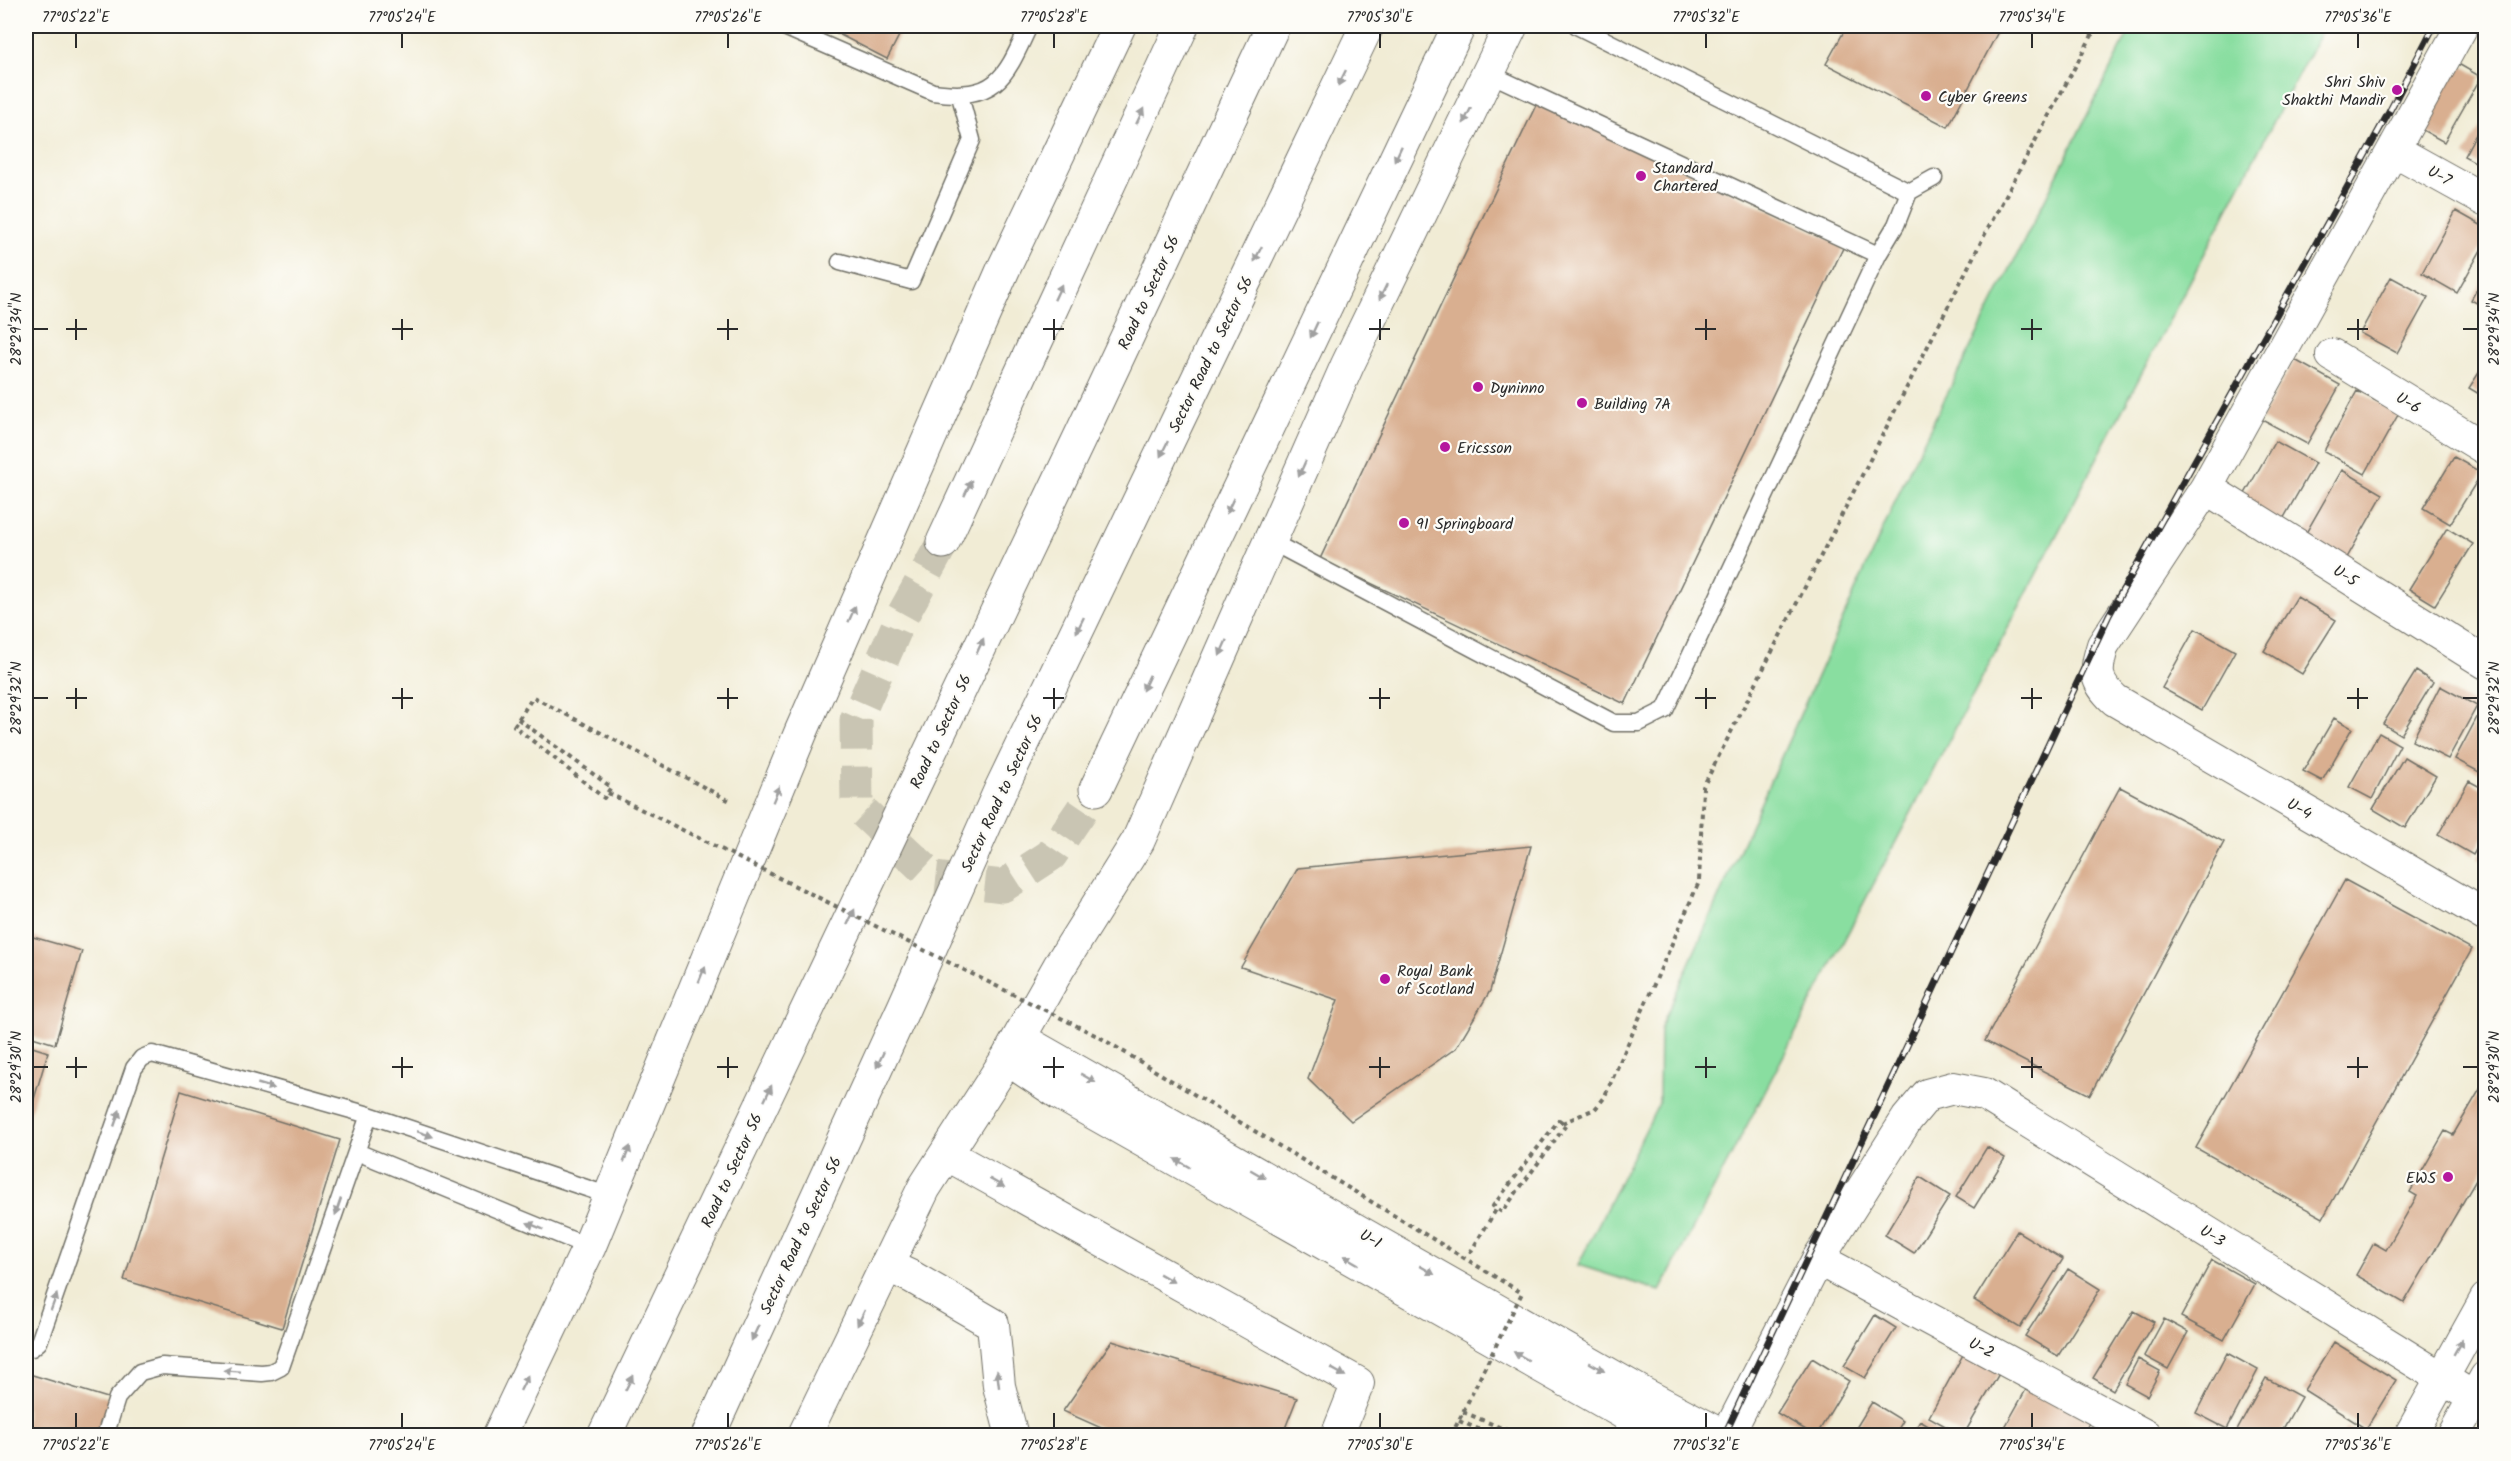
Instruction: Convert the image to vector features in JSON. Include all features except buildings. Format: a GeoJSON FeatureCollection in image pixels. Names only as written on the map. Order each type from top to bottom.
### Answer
{"type":"FeatureCollection","features":[{"type":"Feature","properties":{"kind":"street"},"geometry":{"type":"LineString","coordinates":[[499,1436],[589,1247],[765,819],[1003,270],[1119,26]]}},
{"type":"Feature","properties":{"kind":"street"},"geometry":{"type":"LineString","coordinates":[[943,542],[1182,26]]}},
{"type":"Feature","properties":{"kind":"street","name":"Road to Sector 56"},"geometry":{"type":"LineString","coordinates":[[604,1436],[1087,422],[1272,26]]}},
{"type":"Feature","properties":{"kind":"street","name":"Sector Road to Sector 56"},"geometry":{"type":"LineString","coordinates":[[708,1436],[1000,791],[1367,26]]}},
{"type":"Feature","properties":{"kind":"street"},"geometry":{"type":"LineString","coordinates":[[1096,789],[1459,26]]}},
{"type":"Feature","properties":{"kind":"street"},"geometry":{"type":"LineString","coordinates":[[804,1436],[924,1188],[1013,1049],[1059,967],[1138,841],[1347,366],[1511,26]]}},
{"type":"Feature","properties":{"kind":"street"},"geometry":{"type":"LineString","coordinates":[[2206,488],[2463,26]]}},
{"type":"Feature","properties":{"kind":"street","name":"U-7"},"geometry":{"type":"LineString","coordinates":[[2394,150],[2486,201]]}},
{"type":"Feature","properties":{"kind":"street","name":"U-6"},"geometry":{"type":"LineString","coordinates":[[2332,355],[2486,449]]}},
{"type":"Feature","properties":{"kind":"street","name":"U-5"},"geometry":{"type":"LineString","coordinates":[[2206,488],[2486,663]]}},
{"type":"Feature","properties":{"kind":"street","name":"U-4"},"geometry":{"type":"LineString","coordinates":[[2206,488],[2103,645],[2096,668],[2101,687],[2115,700],[2486,916]]}},
{"type":"Feature","properties":{"kind":"street"},"geometry":{"type":"LineString","coordinates":[[1013,1049],[1060,1094],[1629,1427],[1664,1436]]}},
{"type":"Feature","properties":{"kind":"street","name":"U-1"},"geometry":{"type":"LineString","coordinates":[[1013,1049],[1725,1436]]}},
{"type":"Feature","properties":{"kind":"street","name":"U-3"},"geometry":{"type":"LineString","coordinates":[[1818,1259],[1907,1119],[1927,1095],[1953,1088],[1984,1094],[2442,1376],[2480,1387]]}},
{"type":"Feature","properties":{"kind":"street"},"geometry":{"type":"LineString","coordinates":[[946,1154],[1358,1383],[1337,1436]]}},
{"type":"Feature","properties":{"kind":"street"},"geometry":{"type":"LineString","coordinates":[[1725,1436],[1818,1259]]}},
{"type":"Feature","properties":{"kind":"street","name":"U-2"},"geometry":{"type":"LineString","coordinates":[[1818,1259],[2146,1436]]}},
{"type":"Feature","properties":{"kind":"street"},"geometry":{"type":"LineString","coordinates":[[886,1265],[912,1277],[993,1324],[999,1386],[1012,1436]]}},
{"type":"Feature","properties":{"kind":"street"},"geometry":{"type":"LineString","coordinates":[[2410,1436],[2486,1299]]}},
{"type":"Feature","properties":{"kind":"street"},"geometry":{"type":"LineString","coordinates":[[2453,1436],[2480,1387]]}},
{"type":"Feature","properties":{"kind":"lane"},"geometry":{"type":"LineString","coordinates":[[782,26],[933,92],[960,96],[989,89],[1010,67],[1029,26]]}},
{"type":"Feature","properties":{"kind":"lane"},"geometry":{"type":"LineString","coordinates":[[1577,26],[1909,192]]}},
{"type":"Feature","properties":{"kind":"lane"},"geometry":{"type":"LineString","coordinates":[[1488,73],[1878,255]]}},
{"type":"Feature","properties":{"kind":"lane"},"geometry":{"type":"LineString","coordinates":[[840,262],[911,280],[972,140],[960,96]]}},
{"type":"Feature","properties":{"kind":"lane"},"geometry":{"type":"LineString","coordinates":[[1270,541],[1614,723],[1639,723],[1665,710],[1878,255],[1896,225],[1909,192],[1934,178]]}},
{"type":"Feature","properties":{"kind":"lane"},"geometry":{"type":"LineString","coordinates":[[26,1348],[32,1348],[39,1342],[135,1068],[142,1058],[152,1054],[369,1115],[610,1196]]}},
{"type":"Feature","properties":{"kind":"lane"},"geometry":{"type":"LineString","coordinates":[[105,1436],[117,1398],[140,1372],[162,1366],[262,1373],[271,1372],[280,1367],[369,1115]]}},
{"type":"Feature","properties":{"kind":"lane"},"geometry":{"type":"LineString","coordinates":[[357,1152],[589,1247]]}},
{"type":"Feature","properties":{"kind":"path"},"geometry":{"type":"LineString","coordinates":[[1562,1123],[1502,1212],[1493,1206],[1562,1123],[1595,1109],[1604,1098],[1699,882],[1703,787],[1979,245],[2097,26]]}},
{"type":"Feature","properties":{"kind":"path"},"geometry":{"type":"LineString","coordinates":[[518,719],[611,787],[604,798],[514,726],[518,719],[533,697],[765,819]]}},
{"type":"Feature","properties":{"kind":"path"},"geometry":{"type":"LineString","coordinates":[[608,793],[1101,1038],[1522,1293],[1451,1436]]}},
{"type":"Feature","properties":{"kind":"path"},"geometry":{"type":"LineString","coordinates":[[1466,1259],[1497,1208]]}},
{"type":"Feature","properties":{"kind":"path"},"geometry":{"type":"LineString","coordinates":[[1463,1412],[1521,1436]]}},
{"type":"Feature","properties":{"kind":"path"},"geometry":{"type":"LineString","coordinates":[[1459,1421],[1495,1436]]}},
{"type":"Feature","properties":{"kind":"green space"},"geometry":{"type":"Polygon","coordinates":[[[2132,26],[2324,26],[1660,1291],[1578,1265],[1659,1103],[1660,1029],[1910,468],[2132,26]]]}},
{"type":"Feature","properties":{"kind":"tunnel"},"geometry":{"type":"LineString","coordinates":[[943,542],[900,620],[856,720],[857,806],[934,878],[1003,886],[1051,855],[1096,789]]}},
{"type":"Feature","properties":{"kind":"railway"},"geometry":{"type":"LineString","coordinates":[[1724,1436],[2109,615],[2388,114],[2434,26]]}},
{"type":"Feature","properties":{"kind":"place","name":"Shri Shiv Shakthi Mandir"},"geometry":{"type":"Point","coordinates":[2397,90]}},
{"type":"Feature","properties":{"kind":"place","name":"Cyber Greens"},"geometry":{"type":"Point","coordinates":[1926,96]}},
{"type":"Feature","properties":{"kind":"place","name":"Standard Chartered"},"geometry":{"type":"Point","coordinates":[1641,176]}},
{"type":"Feature","properties":{"kind":"place","name":"Dyninno"},"geometry":{"type":"Point","coordinates":[1478,387]}},
{"type":"Feature","properties":{"kind":"place","name":"Building 7A"},"geometry":{"type":"Point","coordinates":[1582,403]}},
{"type":"Feature","properties":{"kind":"place","name":"Ericsson"},"geometry":{"type":"Point","coordinates":[1445,447]}},
{"type":"Feature","properties":{"kind":"place","name":"91 Springboard"},"geometry":{"type":"Point","coordinates":[1404,523]}},
{"type":"Feature","properties":{"kind":"place","name":"Royal Bank of Scotland"},"geometry":{"type":"Point","coordinates":[1385,979]}},
{"type":"Feature","properties":{"kind":"place","name":"EWS"},"geometry":{"type":"Point","coordinates":[2448,1177]}}]}
